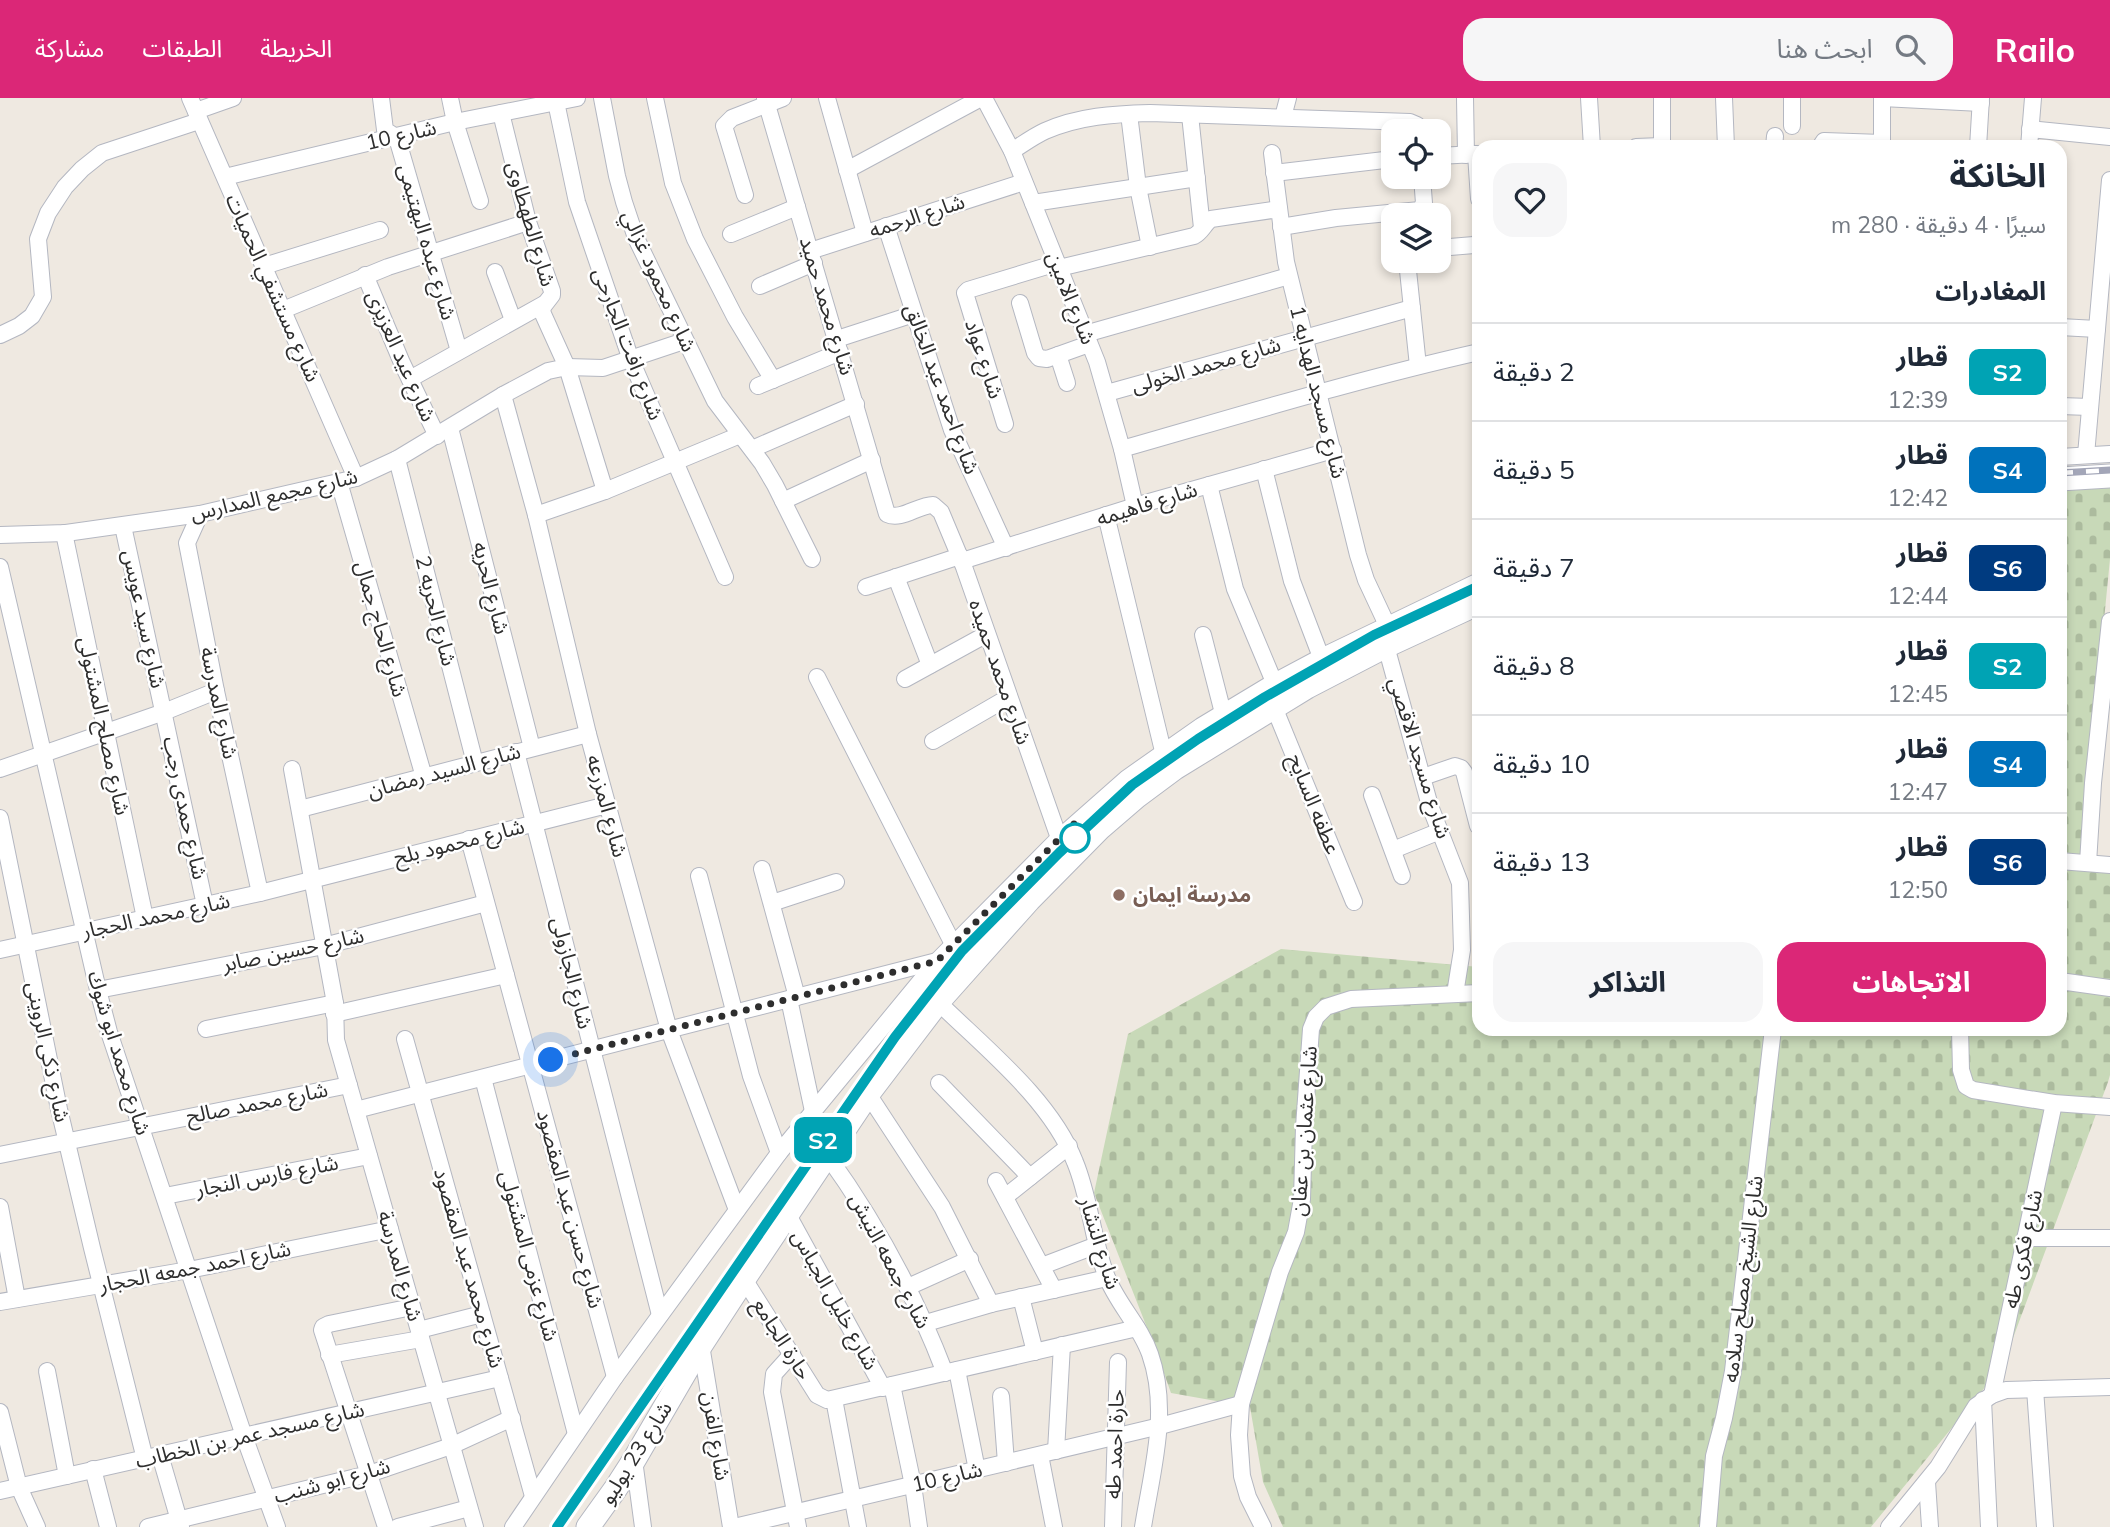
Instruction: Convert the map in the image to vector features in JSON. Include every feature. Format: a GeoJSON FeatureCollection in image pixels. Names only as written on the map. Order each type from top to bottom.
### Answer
{"type":"FeatureCollection","features":[{"type":"Feature","properties":{"kind":"street"},"geometry":{"type":"LineString","coordinates":[[0,335],[32,316],[43,297],[38,239],[48,213],[65,187],[82,169],[102,153],[195,110],[233,98]]}},
{"type":"Feature","properties":{"kind":"street","name":"شارع عبده البهتيمى"},"geometry":{"type":"LineString","coordinates":[[381,98],[385,130],[396,136],[459,351]]}},
{"type":"Feature","properties":{"kind":"street"},"geometry":{"type":"LineString","coordinates":[[450,98],[480,201]]}},
{"type":"Feature","properties":{"kind":"street","name":"شارع 10"},"geometry":{"type":"LineString","coordinates":[[225,177],[500,113],[520,104],[577,98]]}},
{"type":"Feature","properties":{"kind":"street","name":"شارع محمود غزالي"},"geometry":{"type":"LineString","coordinates":[[603,98],[617,176],[629,220],[684,341],[715,401],[752,449],[783,501],[812,559]]}},
{"type":"Feature","properties":{"kind":"street"},"geometry":{"type":"LineString","coordinates":[[655,98],[673,183],[695,239],[766,383],[839,345],[914,313]]}},
{"type":"Feature","properties":{"kind":"street"},"geometry":{"type":"LineString","coordinates":[[745,195],[724,126],[732,118],[766,101],[783,98]]}},
{"type":"Feature","properties":{"kind":"street"},"geometry":{"type":"LineString","coordinates":[[827,98],[865,233]]}},
{"type":"Feature","properties":{"kind":"street"},"geometry":{"type":"LineString","coordinates":[[847,170],[982,98]]}},
{"type":"Feature","properties":{"kind":"street","name":"شارع الامين"},"geometry":{"type":"LineString","coordinates":[[982,98],[1012,150],[1087,339],[1107,393],[1135,506]]}},
{"type":"Feature","properties":{"kind":"street"},"geometry":{"type":"LineString","coordinates":[[1283,117],[1287,98]]}},
{"type":"Feature","properties":{"kind":"street"},"geometry":{"type":"LineString","coordinates":[[1465,98],[1472,142]]}},
{"type":"Feature","properties":{"kind":"street"},"geometry":{"type":"LineString","coordinates":[[1589,98],[1592,140]]}},
{"type":"Feature","properties":{"kind":"street"},"geometry":{"type":"LineString","coordinates":[[1662,98],[1662,140]]}},
{"type":"Feature","properties":{"kind":"street"},"geometry":{"type":"LineString","coordinates":[[1724,98],[1726,140]]}},
{"type":"Feature","properties":{"kind":"street"},"geometry":{"type":"LineString","coordinates":[[1792,98],[1792,126]]}},
{"type":"Feature","properties":{"kind":"street"},"geometry":{"type":"LineString","coordinates":[[1882,140],[1882,98],[1981,101],[1978,140]]}},
{"type":"Feature","properties":{"kind":"street"},"geometry":{"type":"LineString","coordinates":[[2029,140],[2033,98]]}},
{"type":"Feature","properties":{"kind":"street","name":"شارع محمد حميد"},"geometry":{"type":"LineString","coordinates":[[766,101],[887,514],[895,517],[927,505],[938,508]]}},
{"type":"Feature","properties":{"kind":"street","name":"شارع رافت الجارحى"},"geometry":{"type":"LineString","coordinates":[[556,102],[577,202],[631,360],[725,577]]}},
{"type":"Feature","properties":{"kind":"street","name":"شارع مستشفي الحميات"},"geometry":{"type":"LineString","coordinates":[[195,110],[356,478]]}},
{"type":"Feature","properties":{"kind":"street","name":"شارع الطهطاوى"},"geometry":{"type":"LineString","coordinates":[[500,113],[528,222],[552,291],[542,309],[543,314],[567,367],[605,491]]}},
{"type":"Feature","properties":{"kind":"street"},"geometry":{"type":"LineString","coordinates":[[1129,114],[1138,187],[1150,247]]}},
{"type":"Feature","properties":{"kind":"street"},"geometry":{"type":"LineString","coordinates":[[1012,150],[1042,132],[1060,125],[1085,118],[1129,114],[1381,121]]}},
{"type":"Feature","properties":{"kind":"street"},"geometry":{"type":"LineString","coordinates":[[1190,115],[1202,228]]}},
{"type":"Feature","properties":{"kind":"street"},"geometry":{"type":"LineString","coordinates":[[2030,129],[2110,137]]}},
{"type":"Feature","properties":{"kind":"street","name":"شارع مسجد الهدايه 1"},"geometry":{"type":"LineString","coordinates":[[1272,153],[1289,276],[1358,555],[1387,635]]}},
{"type":"Feature","properties":{"kind":"street"},"geometry":{"type":"LineString","coordinates":[[1451,155],[1472,154]]}},
{"type":"Feature","properties":{"kind":"street"},"geometry":{"type":"LineString","coordinates":[[1275,173],[1381,160]]}},
{"type":"Feature","properties":{"kind":"street"},"geometry":{"type":"LineString","coordinates":[[1032,203],[1197,178]]}},
{"type":"Feature","properties":{"kind":"street"},"geometry":{"type":"LineString","coordinates":[[2086,455],[2110,180]]}},
{"type":"Feature","properties":{"kind":"street","name":"شارع الرحمه"},"geometry":{"type":"LineString","coordinates":[[760,286],[812,257],[865,233],[1024,181]]}},
{"type":"Feature","properties":{"kind":"street"},"geometry":{"type":"LineString","coordinates":[[731,234],[797,207]]}},
{"type":"Feature","properties":{"kind":"street"},"geometry":{"type":"LineString","coordinates":[[1058,266],[1194,236],[1200,233],[1211,219],[1279,209]]}},
{"type":"Feature","properties":{"kind":"street"},"geometry":{"type":"LineString","coordinates":[[1281,227],[1336,218],[1381,215]]}},
{"type":"Feature","properties":{"kind":"street"},"geometry":{"type":"LineString","coordinates":[[283,310],[365,275],[528,222]]}},
{"type":"Feature","properties":{"kind":"street","name":"شارع احمد عبد الخالق"},"geometry":{"type":"LineString","coordinates":[[886,226],[952,430],[1006,548]]}},
{"type":"Feature","properties":{"kind":"street"},"geometry":{"type":"LineString","coordinates":[[264,266],[380,230]]}},
{"type":"Feature","properties":{"kind":"street"},"geometry":{"type":"LineString","coordinates":[[1451,247],[1472,245]]}},
{"type":"Feature","properties":{"kind":"street","name":"شارع عواد"},"geometry":{"type":"LineString","coordinates":[[1005,424],[965,293],[1058,266]]}},
{"type":"Feature","properties":{"kind":"street"},"geometry":{"type":"LineString","coordinates":[[495,272],[513,320]]}},
{"type":"Feature","properties":{"kind":"street"},"geometry":{"type":"LineString","coordinates":[[1408,273],[1418,366]]}},
{"type":"Feature","properties":{"kind":"street","name":"شارع عيد العزيزى"},"geometry":{"type":"LineString","coordinates":[[365,275],[410,379],[444,432]]}},
{"type":"Feature","properties":{"kind":"street"},"geometry":{"type":"LineString","coordinates":[[1020,303],[1035,353],[1039,358],[1047,359],[1087,339],[1289,276]]}},
{"type":"Feature","properties":{"kind":"street"},"geometry":{"type":"LineString","coordinates":[[410,379],[544,304]]}},
{"type":"Feature","properties":{"kind":"street","name":"شارع محمد الخولى"},"geometry":{"type":"LineString","coordinates":[[1107,393],[1412,308]]}},
{"type":"Feature","properties":{"kind":"street"},"geometry":{"type":"LineString","coordinates":[[2067,327],[2098,329]]}},
{"type":"Feature","properties":{"kind":"street","name":"شارع مجمع المدارس"},"geometry":{"type":"LineString","coordinates":[[0,535],[64,533],[200,514],[356,478],[397,459],[503,395],[548,372],[567,367],[596,369],[684,341]]}},
{"type":"Feature","properties":{"kind":"street"},"geometry":{"type":"LineString","coordinates":[[1122,449],[1318,393],[1472,354]]}},
{"type":"Feature","properties":{"kind":"street"},"geometry":{"type":"LineString","coordinates":[[1058,355],[1067,383]]}},
{"type":"Feature","properties":{"kind":"street","name":"شارع المزرعه"},"geometry":{"type":"LineString","coordinates":[[503,395],[536,515],[588,734],[669,1030],[737,1210]]}},
{"type":"Feature","properties":{"kind":"street"},"geometry":{"type":"LineString","coordinates":[[752,449],[856,404]]}},
{"type":"Feature","properties":{"kind":"street"},"geometry":{"type":"LineString","coordinates":[[2067,406],[2090,407]]}},
{"type":"Feature","properties":{"kind":"street","name":"شارع الحريه"},"geometry":{"type":"LineString","coordinates":[[444,432],[532,748]]}},
{"type":"Feature","properties":{"kind":"street"},"geometry":{"type":"LineString","coordinates":[[536,515],[605,491],[740,435]]}},
{"type":"Feature","properties":{"kind":"street","name":"شارع فاهيمه"},"geometry":{"type":"LineString","coordinates":[[866,587],[1333,450]]}},
{"type":"Feature","properties":{"kind":"street"},"geometry":{"type":"LineString","coordinates":[[2067,456],[2110,454]]}},
{"type":"Feature","properties":{"kind":"street","name":"شارع الحريه 2"},"geometry":{"type":"LineString","coordinates":[[397,459],[475,763]]}},
{"type":"Feature","properties":{"kind":"street"},"geometry":{"type":"LineString","coordinates":[[783,501],[872,460]]}},
{"type":"Feature","properties":{"kind":"street"},"geometry":{"type":"LineString","coordinates":[[1264,470],[1292,581],[1321,657]]}},
{"type":"Feature","properties":{"kind":"street"},"geometry":{"type":"LineString","coordinates":[[2067,478],[2110,475]]}},
{"type":"Feature","properties":{"kind":"street","name":"شارع الحاج جمال"},"geometry":{"type":"LineString","coordinates":[[339,482],[424,776]]}},
{"type":"Feature","properties":{"kind":"street"},"geometry":{"type":"LineString","coordinates":[[1209,485],[1235,589],[1274,682]]}},
{"type":"Feature","properties":{"kind":"street","name":"شارع محمد حميده"},"geometry":{"type":"LineString","coordinates":[[938,508],[961,559],[1059,838]]}},
{"type":"Feature","properties":{"kind":"street","name":"شارع المدرسة"},"geometry":{"type":"LineString","coordinates":[[200,514],[187,543],[260,893]]}},
{"type":"Feature","properties":{"kind":"street"},"geometry":{"type":"LineString","coordinates":[[1106,515],[1163,751]]}},
{"type":"Feature","properties":{"kind":"street","name":"شارع سيد عويس"},"geometry":{"type":"LineString","coordinates":[[123,526],[164,712]]}},
{"type":"Feature","properties":{"kind":"street","name":"شارع مصلح المشتولى"},"geometry":{"type":"LineString","coordinates":[[64,533],[145,918]]}},
{"type":"Feature","properties":{"kind":"street","name":"شارع محمد ابو شوك"},"geometry":{"type":"LineString","coordinates":[[0,567],[109,1032],[277,1527]]}},
{"type":"Feature","properties":{"kind":"street"},"geometry":{"type":"LineString","coordinates":[[896,578],[930,665]]}},
{"type":"Feature","properties":{"kind":"street"},"geometry":{"type":"LineString","coordinates":[[513,1527],[615,1377],[779,1153],[937,961],[1059,838],[1163,751],[1223,713],[1321,657],[1387,635],[1472,585]]}},
{"type":"Feature","properties":{"kind":"street","name":"شارع 23 يوليو"},"geometry":{"type":"LineString","coordinates":[[588,1527],[635,1460],[701,1345],[868,1094],[938,1002],[1029,900],[1100,828],[1175,768],[1387,635],[1472,605]]}},
{"type":"Feature","properties":{"kind":"street"},"geometry":{"type":"LineString","coordinates":[[2088,863],[2102,784],[2110,621]]}},
{"type":"Feature","properties":{"kind":"street"},"geometry":{"type":"LineString","coordinates":[[905,678],[987,634]]}},
{"type":"Feature","properties":{"kind":"street"},"geometry":{"type":"LineString","coordinates":[[1203,635],[1223,713]]}},
{"type":"Feature","properties":{"kind":"street","name":"شارع مسجد الاقصي"},"geometry":{"type":"LineString","coordinates":[[1387,635],[1423,777],[1460,883],[1462,950],[1455,994]]}},
{"type":"Feature","properties":{"kind":"street"},"geometry":{"type":"LineString","coordinates":[[817,677],[953,944]]}},
{"type":"Feature","properties":{"kind":"street"},"geometry":{"type":"LineString","coordinates":[[0,769],[106,733],[216,691]]}},
{"type":"Feature","properties":{"kind":"street"},"geometry":{"type":"LineString","coordinates":[[933,741],[1009,697]]}},
{"type":"Feature","properties":{"kind":"street","name":"عطفه السايح"},"geometry":{"type":"LineString","coordinates":[[1274,707],[1354,902]]}},
{"type":"Feature","properties":{"kind":"street","name":"شارع حمدى رجب"},"geometry":{"type":"LineString","coordinates":[[164,712],[205,905]]}},
{"type":"Feature","properties":{"kind":"street","name":"شارع السيد رمضان"},"geometry":{"type":"LineString","coordinates":[[300,809],[588,734]]}},
{"type":"Feature","properties":{"kind":"street","name":"شارع الجازولى"},"geometry":{"type":"LineString","coordinates":[[516,752],[660,1315]]}},
{"type":"Feature","properties":{"kind":"street"},"geometry":{"type":"LineString","coordinates":[[1423,777],[1455,766],[1461,768],[1472,803]]}},
{"type":"Feature","properties":{"kind":"street","name":"شارع المدرسة"},"geometry":{"type":"LineString","coordinates":[[292,769],[324,946],[336,1040],[475,1527]]}},
{"type":"Feature","properties":{"kind":"street"},"geometry":{"type":"LineString","coordinates":[[1372,795],[1402,876]]}},
{"type":"Feature","properties":{"kind":"street","name":"شارع محمود بلح"},"geometry":{"type":"LineString","coordinates":[[313,880],[607,805]]}},
{"type":"Feature","properties":{"kind":"street","name":"شارع ذكى الروينى"},"geometry":{"type":"LineString","coordinates":[[0,818],[68,1142],[102,1284],[153,1457]]}},
{"type":"Feature","properties":{"kind":"street"},"geometry":{"type":"LineString","coordinates":[[1393,850],[1440,831]]}},
{"type":"Feature","properties":{"kind":"street","name":"شارع حسن عبد المقصود"},"geometry":{"type":"LineString","coordinates":[[469,839],[615,1377]]}},
{"type":"Feature","properties":{"kind":"street"},"geometry":{"type":"LineString","coordinates":[[2067,862],[2110,865]]}},
{"type":"Feature","properties":{"kind":"street"},"geometry":{"type":"LineString","coordinates":[[762,869],[793,998],[813,1111]]}},
{"type":"Feature","properties":{"kind":"street"},"geometry":{"type":"LineString","coordinates":[[699,876],[751,1076],[779,1153]]}},
{"type":"Feature","properties":{"kind":"street","name":"شارع محمد الحجار"},"geometry":{"type":"LineString","coordinates":[[0,950],[313,880]]}},
{"type":"Feature","properties":{"kind":"street"},"geometry":{"type":"LineString","coordinates":[[772,903],[836,882]]}},
{"type":"Feature","properties":{"kind":"street","name":"شارع حسين صابر"},"geometry":{"type":"LineString","coordinates":[[97,990],[324,946],[486,903]]}},
{"type":"Feature","properties":{"kind":"street"},"geometry":{"type":"LineString","coordinates":[[356,1110],[937,961]]}},
{"type":"Feature","properties":{"kind":"street"},"geometry":{"type":"LineString","coordinates":[[206,1030],[506,975]]}},
{"type":"Feature","properties":{"kind":"street"},"geometry":{"type":"LineString","coordinates":[[2067,982],[2110,988]]}},
{"type":"Feature","properties":{"kind":"street","name":"شارع عثمان بن عفان"},"geometry":{"type":"LineString","coordinates":[[1263,1527],[1248,1497],[1242,1476],[1239,1436],[1241,1404],[1280,1272],[1296,1232],[1302,1199],[1311,1029],[1316,1017],[1326,1007],[1351,999],[1472,993]]}},
{"type":"Feature","properties":{"kind":"street","name":"شارع النشار"},"geometry":{"type":"LineString","coordinates":[[938,1002],[1040,1103],[1055,1122],[1069,1146],[1080,1175],[1107,1278],[1116,1298],[1150,1353],[1156,1379],[1160,1426],[1142,1527]]}},
{"type":"Feature","properties":{"kind":"street","name":"شارع الشيخ مصلح سلامه"},"geometry":{"type":"LineString","coordinates":[[1708,1527],[1714,1455],[1733,1371],[1772,1036]]}},
{"type":"Feature","properties":{"kind":"street"},"geometry":{"type":"LineString","coordinates":[[1961,1036],[1961,1070],[1966,1086],[1973,1090],[2054,1103],[2110,1107]]}},
{"type":"Feature","properties":{"kind":"street","name":"شارع محمد عبد المقصود"},"geometry":{"type":"LineString","coordinates":[[405,1040],[533,1496]]}},
{"type":"Feature","properties":{"kind":"street","name":"شارع عزمى المشتولى"},"geometry":{"type":"LineString","coordinates":[[482,1078],[576,1434]]}},
{"type":"Feature","properties":{"kind":"street"},"geometry":{"type":"LineString","coordinates":[[939,1083],[1030,1177]]}},
{"type":"Feature","properties":{"kind":"street","name":"شارع محمد صالح"},"geometry":{"type":"LineString","coordinates":[[0,1155],[349,1085]]}},
{"type":"Feature","properties":{"kind":"street"},"geometry":{"type":"LineString","coordinates":[[868,1094],[943,1207],[991,1304]]}},
{"type":"Feature","properties":{"kind":"street","name":"شارع فكرى طه"},"geometry":{"type":"LineString","coordinates":[[1987,1397],[2054,1103]]}},
{"type":"Feature","properties":{"kind":"street"},"geometry":{"type":"LineString","coordinates":[[1005,1197],[1069,1146]]}},
{"type":"Feature","properties":{"kind":"street","name":"شارع جمعه النيش"},"geometry":{"type":"LineString","coordinates":[[827,1155],[875,1225],[951,1372],[977,1470]]}},
{"type":"Feature","properties":{"kind":"street","name":"شارع فارس النجار"},"geometry":{"type":"LineString","coordinates":[[164,1196],[369,1156]]}},
{"type":"Feature","properties":{"kind":"street"},"geometry":{"type":"LineString","coordinates":[[996,1181],[1054,1290]]}},
{"type":"Feature","properties":{"kind":"street"},"geometry":{"type":"LineString","coordinates":[[0,1207],[18,1299]]}},
{"type":"Feature","properties":{"kind":"street","name":"شارع خليل الجباس"},"geometry":{"type":"LineString","coordinates":[[787,1213],[888,1387],[913,1485],[919,1527]]}},
{"type":"Feature","properties":{"kind":"street","name":"شارع احمد جمعه الحجار"},"geometry":{"type":"LineString","coordinates":[[0,1302],[189,1270],[390,1229]]}},
{"type":"Feature","properties":{"kind":"street"},"geometry":{"type":"LineString","coordinates":[[2025,1238],[2110,1238]]}},
{"type":"Feature","properties":{"kind":"street"},"geometry":{"type":"LineString","coordinates":[[1042,1266],[1097,1245]]}},
{"type":"Feature","properties":{"kind":"street"},"geometry":{"type":"LineString","coordinates":[[908,1287],[970,1259]]}},
{"type":"Feature","properties":{"kind":"street"},"geometry":{"type":"LineString","coordinates":[[926,1323],[991,1304],[1107,1278]]}},
{"type":"Feature","properties":{"kind":"street","name":"حارة الجامع"},"geometry":{"type":"LineString","coordinates":[[744,1279],[817,1395],[828,1399]]}},
{"type":"Feature","properties":{"kind":"street"},"geometry":{"type":"LineString","coordinates":[[1021,1297],[1035,1352]]}},
{"type":"Feature","properties":{"kind":"street"},"geometry":{"type":"LineString","coordinates":[[386,1527],[321,1330],[329,1324],[412,1307]]}},
{"type":"Feature","properties":{"kind":"street"},"geometry":{"type":"LineString","coordinates":[[329,1354],[420,1334],[482,1314]]}},
{"type":"Feature","properties":{"kind":"street"},"geometry":{"type":"LineString","coordinates":[[858,1527],[854,1498],[828,1399],[1137,1328]]}},
{"type":"Feature","properties":{"kind":"street","name":"شارع الفرن"},"geometry":{"type":"LineString","coordinates":[[701,1345],[732,1527]]}},
{"type":"Feature","properties":{"kind":"street"},"geometry":{"type":"LineString","coordinates":[[1054,1527],[1048,1453],[1062,1345]]}},
{"type":"Feature","properties":{"kind":"street"},"geometry":{"type":"LineString","coordinates":[[792,1354],[774,1374],[772,1392],[797,1519]]}},
{"type":"Feature","properties":{"kind":"street","name":"حارة احمد طه"},"geometry":{"type":"LineString","coordinates":[[1113,1527],[1118,1362]]}},
{"type":"Feature","properties":{"kind":"street"},"geometry":{"type":"LineString","coordinates":[[47,1371],[67,1476]]}},
{"type":"Feature","properties":{"kind":"street","name":"شارع مسجد عمر بن الخطاب"},"geometry":{"type":"LineString","coordinates":[[0,1491],[500,1378]]}},
{"type":"Feature","properties":{"kind":"street"},"geometry":{"type":"LineString","coordinates":[[1889,1527],[1927,1482],[1969,1415],[1987,1397],[2006,1390],[2110,1387]]}},
{"type":"Feature","properties":{"kind":"street"},"geometry":{"type":"LineString","coordinates":[[2035,1388],[2045,1527]]}},
{"type":"Feature","properties":{"kind":"street"},"geometry":{"type":"LineString","coordinates":[[1001,1396],[1006,1463]]}},
{"type":"Feature","properties":{"kind":"street"},"geometry":{"type":"LineString","coordinates":[[1987,1397],[1989,1527]]}},
{"type":"Feature","properties":{"kind":"street","name":"شارع 10"},"geometry":{"type":"LineString","coordinates":[[732,1527],[797,1519],[854,1498],[1116,1437],[1241,1404]]}},
{"type":"Feature","properties":{"kind":"street"},"geometry":{"type":"LineString","coordinates":[[0,1412],[19,1487],[37,1527]]}},
{"type":"Feature","properties":{"kind":"street","name":"شارع ابو شنب"},"geometry":{"type":"LineString","coordinates":[[148,1527],[179,1523],[369,1474],[452,1446],[512,1418]]}},
{"type":"Feature","properties":{"kind":"street"},"geometry":{"type":"LineString","coordinates":[[153,1457],[179,1523]]}},
{"type":"Feature","properties":{"kind":"street"},"geometry":{"type":"LineString","coordinates":[[635,1460],[643,1527]]}},
{"type":"Feature","properties":{"kind":"street"},"geometry":{"type":"LineString","coordinates":[[93,1469],[108,1527]]}},
{"type":"Feature","properties":{"kind":"street"},"geometry":{"type":"LineString","coordinates":[[1927,1482],[1930,1527]]}},
{"type":"Feature","properties":{"kind":"street"},"geometry":{"type":"LineString","coordinates":[[398,1527],[469,1508]]}},
{"type":"Feature","properties":{"kind":"green space"},"geometry":{"type":"Polygon","coordinates":[[[2110,478],[2110,559],[2080,865],[2110,869],[2110,1075],[2003,1365],[1871,1527],[1283,1527],[1263,1482],[1250,1407],[1171,1393],[1094,1193],[1128,1034],[1281,949],[1472,966],[1472,1036],[2067,1036],[2067,483],[2110,478]]]}},
{"type":"Feature","properties":{"kind":"railway"},"geometry":{"type":"LineString","coordinates":[[2067,473],[2110,470]]}},
{"type":"Feature","properties":{"kind":"railway"},"geometry":{"type":"LineString","coordinates":[[557,1527],[895,1037],[962,951],[1059,853],[1132,785],[1265,697],[1374,635],[1472,589]]}},
{"type":"Feature","properties":{"kind":"train","name":"S2"},"geometry":{"type":"LineString","coordinates":[[557,1527],[895,1037],[962,951],[1059,853],[1132,785],[1265,697],[1374,635],[1472,589]]}},
{"type":"Feature","properties":{"kind":"place","name":"مدرسة ايمان"},"geometry":{"type":"Point","coordinates":[1119,895]}},
{"type":"Feature","properties":{"kind":"route"},"geometry":{"type":"LineString","coordinates":[[551,1060],[937,961],[1075,823],[1075,838]]}}]}
